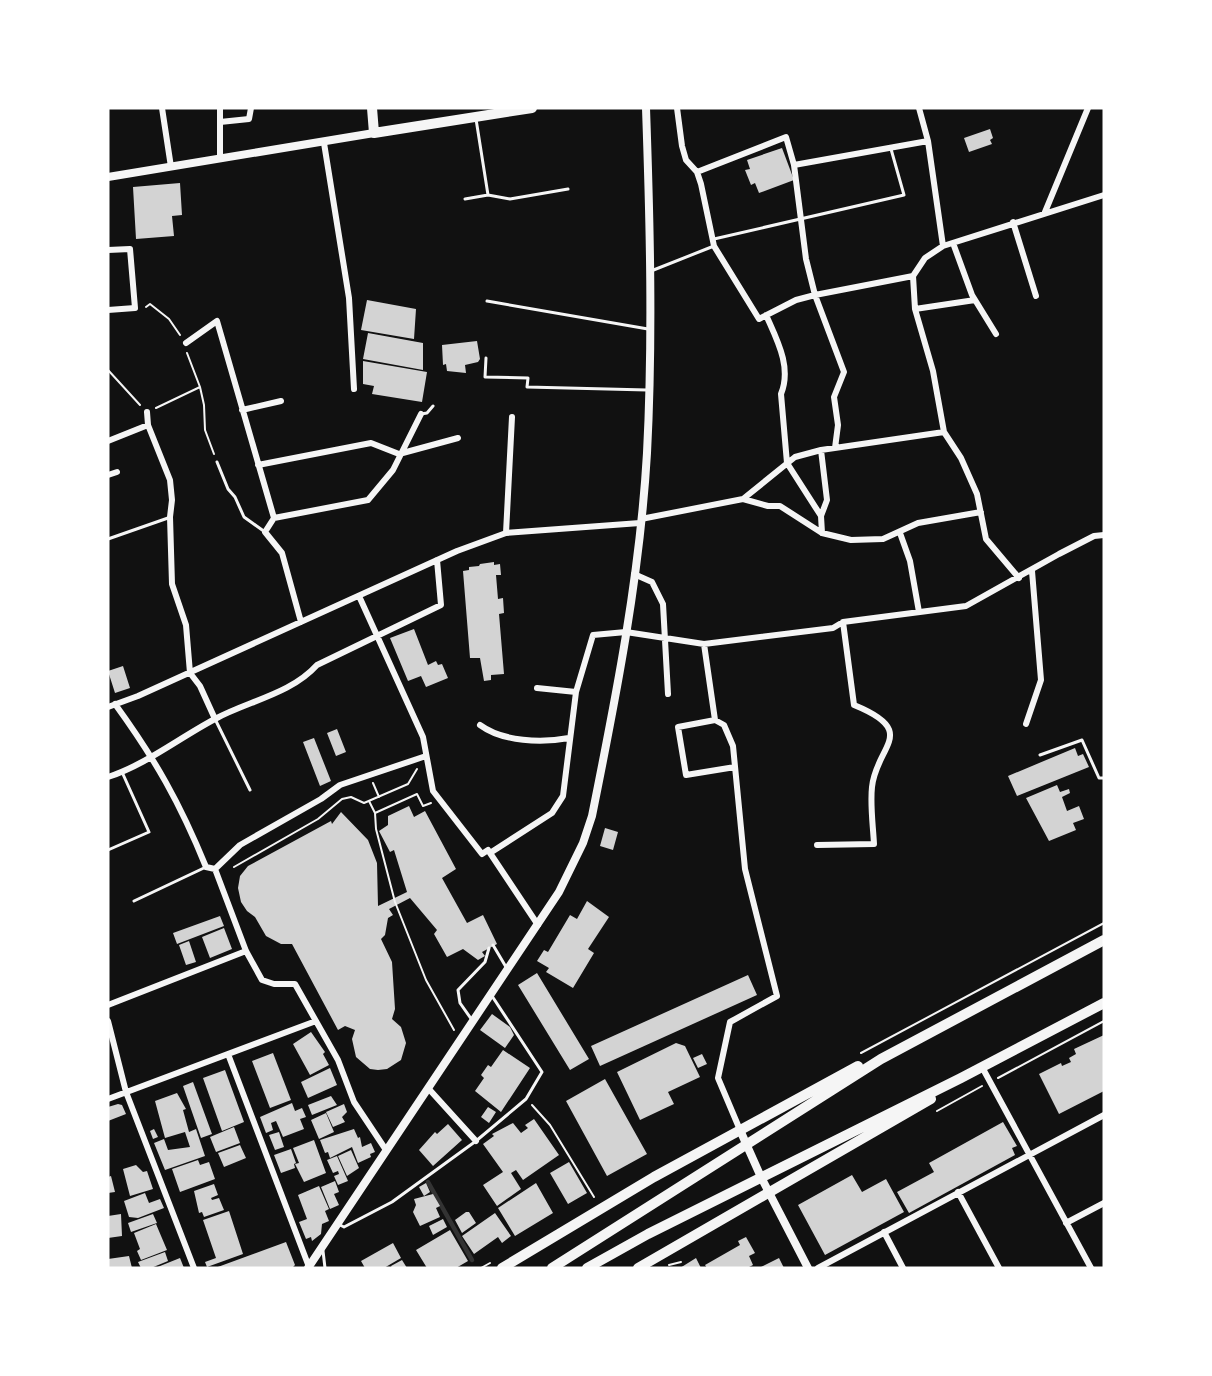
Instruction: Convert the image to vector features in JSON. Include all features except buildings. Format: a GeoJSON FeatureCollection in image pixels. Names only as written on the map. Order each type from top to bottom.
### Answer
{"type":"FeatureCollection","features":[{"type":"Feature","properties":{"kind":"main road"},"geometry":{"type":"LineString","coordinates":[[372,108],[374,133],[532,108]]}},
{"type":"Feature","properties":{"kind":"main road"},"geometry":{"type":"LineString","coordinates":[[552,1268],[881,1059],[1104,940]]}},
{"type":"Feature","properties":{"kind":"main road"},"geometry":{"type":"LineString","coordinates":[[587,1268],[648,1234],[961,1078],[1104,1003]]}},
{"type":"Feature","properties":{"kind":"main road"},"geometry":{"type":"LineString","coordinates":[[502,1268],[654,1177],[863,1064],[881,1059]]}},
{"type":"Feature","properties":{"kind":"main road"},"geometry":{"type":"LineString","coordinates":[[638,1268],[913,1112],[961,1078]]}},
{"type":"Feature","properties":{"kind":"street"},"geometry":{"type":"LineString","coordinates":[[162,108],[171,167]]}},
{"type":"Feature","properties":{"kind":"street"},"geometry":{"type":"LineString","coordinates":[[220,108],[220,159]]}},
{"type":"Feature","properties":{"kind":"street"},"geometry":{"type":"LineString","coordinates":[[220,122],[249,119],[251,108]]}},
{"type":"Feature","properties":{"kind":"street"},"geometry":{"type":"LineString","coordinates":[[309,1267],[538,925],[571,869],[592,816],[627,632],[641,521],[648,390],[645,367],[650,330],[646,108]]}},
{"type":"Feature","properties":{"kind":"street"},"geometry":{"type":"LineString","coordinates":[[677,108],[681,146],[686,160],[697,172],[713,243],[759,319],[796,300],[913,276]]}},
{"type":"Feature","properties":{"kind":"street"},"geometry":{"type":"LineString","coordinates":[[919,108],[928,141],[943,246]]}},
{"type":"Feature","properties":{"kind":"street"},"geometry":{"type":"LineString","coordinates":[[1045,212],[1088,108]]}},
{"type":"Feature","properties":{"kind":"street"},"geometry":{"type":"LineString","coordinates":[[108,177],[374,133]]}},
{"type":"Feature","properties":{"kind":"street"},"geometry":{"type":"LineString","coordinates":[[697,172],[786,137],[794,165],[799,220],[815,295],[844,372],[834,397],[838,425],[836,448]]}},
{"type":"Feature","properties":{"kind":"street"},"geometry":{"type":"LineString","coordinates":[[794,165],[928,141]]}},
{"type":"Feature","properties":{"kind":"street"},"geometry":{"type":"LineString","coordinates":[[324,143],[349,298],[354,389]]}},
{"type":"Feature","properties":{"kind":"street"},"geometry":{"type":"LineString","coordinates":[[1020,578],[986,539],[977,494],[944,432],[933,371],[915,309],[913,276],[925,258],[943,246],[1104,195]]}},
{"type":"Feature","properties":{"kind":"street"},"geometry":{"type":"LineString","coordinates":[[1013,222],[1036,296]]}},
{"type":"Feature","properties":{"kind":"street"},"geometry":{"type":"LineString","coordinates":[[953,243],[975,300],[996,334]]}},
{"type":"Feature","properties":{"kind":"street"},"geometry":{"type":"LineString","coordinates":[[108,250],[130,249],[135,308],[108,310]]}},
{"type":"Feature","properties":{"kind":"street"},"geometry":{"type":"LineString","coordinates":[[915,309],[975,300]]}},
{"type":"Feature","properties":{"kind":"street"},"geometry":{"type":"LineString","coordinates":[[766,315],[784,362],[785,383],[781,394],[787,463],[821,516]]}},
{"type":"Feature","properties":{"kind":"street"},"geometry":{"type":"LineString","coordinates":[[186,343],[217,321],[274,519]]}},
{"type":"Feature","properties":{"kind":"street"},"geometry":{"type":"LineString","coordinates":[[242,410],[281,401]]}},
{"type":"Feature","properties":{"kind":"street"},"geometry":{"type":"LineString","coordinates":[[147,412],[148,425],[170,480],[172,584],[186,625],[190,673],[200,686],[215,719]]}},
{"type":"Feature","properties":{"kind":"street"},"geometry":{"type":"LineString","coordinates":[[302,622],[282,553],[265,532],[274,519],[368,500],[393,470],[421,414]]}},
{"type":"Feature","properties":{"kind":"street"},"geometry":{"type":"LineString","coordinates":[[506,533],[512,417]]}},
{"type":"Feature","properties":{"kind":"street"},"geometry":{"type":"LineString","coordinates":[[108,441],[148,425]]}},
{"type":"Feature","properties":{"kind":"street"},"geometry":{"type":"LineString","coordinates":[[108,707],[190,673],[437,560],[506,533],[641,521],[743,499],[795,457],[821,450],[944,432]]}},
{"type":"Feature","properties":{"kind":"street"},"geometry":{"type":"LineString","coordinates":[[258,465],[371,443],[399,454],[458,438]]}},
{"type":"Feature","properties":{"kind":"street"},"geometry":{"type":"LineString","coordinates":[[821,450],[827,500],[821,516],[822,533]]}},
{"type":"Feature","properties":{"kind":"street"},"geometry":{"type":"LineString","coordinates":[[108,475],[117,472]]}},
{"type":"Feature","properties":{"kind":"street"},"geometry":{"type":"LineString","coordinates":[[743,499],[768,506],[780,506],[822,533],[851,540],[883,539],[918,523],[981,512]]}},
{"type":"Feature","properties":{"kind":"street"},"geometry":{"type":"LineString","coordinates":[[900,533],[910,561],[919,612]]}},
{"type":"Feature","properties":{"kind":"street"},"geometry":{"type":"LineString","coordinates":[[490,853],[552,813],[559,805],[563,796],[576,692],[593,635],[627,632],[704,644],[833,628],[843,622],[966,606],[1094,536],[1104,535]]}},
{"type":"Feature","properties":{"kind":"street"},"geometry":{"type":"LineString","coordinates":[[108,777],[153,757],[215,719],[305,678],[317,665],[441,605],[437,560]]}},
{"type":"Feature","properties":{"kind":"street"},"geometry":{"type":"LineString","coordinates":[[1026,724],[1041,680],[1032,571]]}},
{"type":"Feature","properties":{"kind":"street"},"geometry":{"type":"LineString","coordinates":[[634,574],[652,582],[659,593],[666,638],[668,694]]}},
{"type":"Feature","properties":{"kind":"street"},"geometry":{"type":"LineString","coordinates":[[359,596],[423,737],[433,791],[482,854],[488,850],[538,925]]}},
{"type":"Feature","properties":{"kind":"street"},"geometry":{"type":"LineString","coordinates":[[817,845],[874,844],[872,785],[888,748],[886,725],[877,715],[854,705],[843,622]]}},
{"type":"Feature","properties":{"kind":"street"},"geometry":{"type":"LineString","coordinates":[[704,644],[715,720]]}},
{"type":"Feature","properties":{"kind":"street"},"geometry":{"type":"LineString","coordinates":[[537,688],[576,692]]}},
{"type":"Feature","properties":{"kind":"street"},"geometry":{"type":"LineString","coordinates":[[116,704],[153,757],[184,814],[206,867],[215,869],[219,876],[246,951],[262,980],[274,984],[295,984],[338,1060],[354,1102],[386,1150]]}},
{"type":"Feature","properties":{"kind":"street"},"geometry":{"type":"LineString","coordinates":[[735,767],[686,776],[678,727],[715,720],[724,725],[733,746],[746,869],[777,996],[730,1022],[718,1078],[761,1177],[808,1268]]}},
{"type":"Feature","properties":{"kind":"street"},"geometry":{"type":"LineString","coordinates":[[480,725],[493,734],[549,742],[569,738]]}},
{"type":"Feature","properties":{"kind":"street"},"geometry":{"type":"LineString","coordinates":[[215,869],[240,845],[321,799],[340,784],[426,756]]}},
{"type":"Feature","properties":{"kind":"street"},"geometry":{"type":"LineString","coordinates":[[108,1005],[246,951]]}},
{"type":"Feature","properties":{"kind":"street"},"geometry":{"type":"LineString","coordinates":[[108,1099],[316,1021]]}},
{"type":"Feature","properties":{"kind":"street"},"geometry":{"type":"LineString","coordinates":[[108,1022],[126,1092],[194,1268]]}},
{"type":"Feature","properties":{"kind":"street"},"geometry":{"type":"LineString","coordinates":[[228,1054],[309,1267]]}},
{"type":"Feature","properties":{"kind":"street"},"geometry":{"type":"LineString","coordinates":[[982,1067],[1091,1268]]}},
{"type":"Feature","properties":{"kind":"street"},"geometry":{"type":"LineString","coordinates":[[428,1088],[476,1141]]}},
{"type":"Feature","properties":{"kind":"street"},"geometry":{"type":"LineString","coordinates":[[818,1268],[1104,1115]]}},
{"type":"Feature","properties":{"kind":"street"},"geometry":{"type":"LineString","coordinates":[[958,1192],[999,1268]]}},
{"type":"Feature","properties":{"kind":"street"},"geometry":{"type":"LineString","coordinates":[[1066,1223],[1104,1203]]}},
{"type":"Feature","properties":{"kind":"street"},"geometry":{"type":"LineString","coordinates":[[884,1232],[903,1268]]}},
{"type":"Feature","properties":{"kind":"lane"},"geometry":{"type":"LineString","coordinates":[[476,117],[488,195]]}},
{"type":"Feature","properties":{"kind":"lane"},"geometry":{"type":"LineString","coordinates":[[650,272],[713,243],[904,195],[891,147]]}},
{"type":"Feature","properties":{"kind":"lane"},"geometry":{"type":"LineString","coordinates":[[465,199],[488,195],[510,198],[568,189]]}},
{"type":"Feature","properties":{"kind":"lane"},"geometry":{"type":"LineString","coordinates":[[487,301],[650,330]]}},
{"type":"Feature","properties":{"kind":"lane"},"geometry":{"type":"LineString","coordinates":[[486,358],[485,377],[528,378],[527,387],[648,390]]}},
{"type":"Feature","properties":{"kind":"lane"},"geometry":{"type":"LineString","coordinates":[[421,414],[427,413],[433,406]]}},
{"type":"Feature","properties":{"kind":"lane"},"geometry":{"type":"LineString","coordinates":[[217,462],[243,517],[265,532]]}},
{"type":"Feature","properties":{"kind":"lane"},"geometry":{"type":"LineString","coordinates":[[108,539],[170,518]]}},
{"type":"Feature","properties":{"kind":"lane"},"geometry":{"type":"LineString","coordinates":[[215,719],[250,790]]}},
{"type":"Feature","properties":{"kind":"lane"},"geometry":{"type":"LineString","coordinates":[[1040,755],[1082,740],[1099,778],[1104,778]]}},
{"type":"Feature","properties":{"kind":"lane"},"geometry":{"type":"LineString","coordinates":[[108,850],[149,832],[122,772]]}},
{"type":"Feature","properties":{"kind":"lane"},"geometry":{"type":"LineString","coordinates":[[134,901],[206,867]]}},
{"type":"Feature","properties":{"kind":"lane"},"geometry":{"type":"LineString","coordinates":[[494,945],[508,969]]}},
{"type":"Feature","properties":{"kind":"lane"},"geometry":{"type":"LineString","coordinates":[[473,1021],[460,1003],[458,990],[485,963],[489,948]]}},
{"type":"Feature","properties":{"kind":"lane"},"geometry":{"type":"LineString","coordinates":[[338,1223],[344,1227],[375,1213],[476,1141],[526,1099],[542,1072],[491,994]]}},
{"type":"Feature","properties":{"kind":"lane"},"geometry":{"type":"LineString","coordinates":[[322,1246],[325,1268]]}},
{"type":"Feature","properties":{"kind":"path"},"geometry":{"type":"LineString","coordinates":[[145,308],[150,304],[160,311],[186,343],[188,358],[200,387],[204,405],[205,430],[217,462]]}},
{"type":"Feature","properties":{"kind":"path"},"geometry":{"type":"LineString","coordinates":[[108,370],[147,412],[200,387]]}},
{"type":"Feature","properties":{"kind":"path"},"geometry":{"type":"LineString","coordinates":[[219,876],[318,819],[342,799],[351,797],[364,803],[408,784],[426,756]]}},
{"type":"Feature","properties":{"kind":"path"},"geometry":{"type":"LineString","coordinates":[[375,813],[417,794],[423,806],[439,799]]}},
{"type":"Feature","properties":{"kind":"path"},"geometry":{"type":"LineString","coordinates":[[369,801],[375,813],[376,829],[395,902],[426,980],[454,1030]]}},
{"type":"Feature","properties":{"kind":"path"},"geometry":{"type":"LineString","coordinates":[[855,1056],[1104,923]]}},
{"type":"Feature","properties":{"kind":"path"},"geometry":{"type":"LineString","coordinates":[[929,1116],[1104,1021]]}},
{"type":"Feature","properties":{"kind":"path"},"geometry":{"type":"LineString","coordinates":[[526,1099],[550,1125],[595,1199]]}},
{"type":"Feature","properties":{"kind":"waterway"},"geometry":{"type":"LineString","coordinates":[[428,1182],[472,1260]]}}]}
